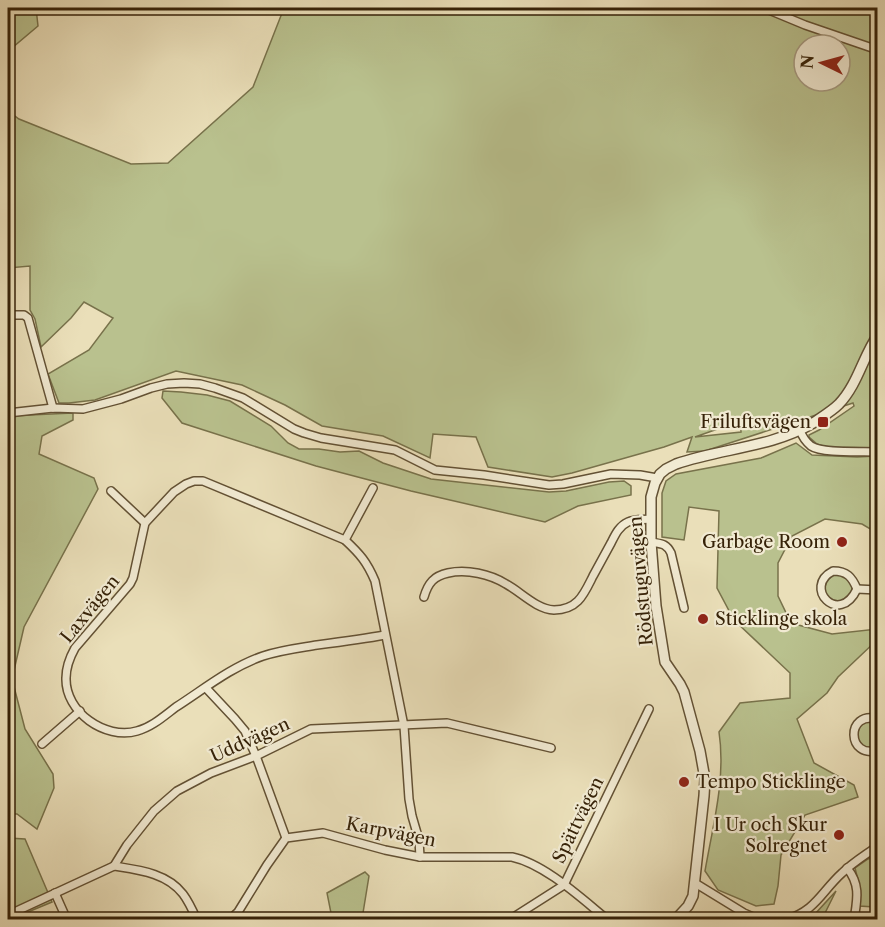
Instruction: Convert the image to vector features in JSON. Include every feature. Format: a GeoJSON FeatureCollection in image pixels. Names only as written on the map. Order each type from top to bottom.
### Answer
{"type":"FeatureCollection","features":[{"type":"Feature","properties":{"kind":"street"},"geometry":{"type":"LineString","coordinates":[[764,8],[878,50]]}},
{"type":"Feature","properties":{"kind":"street"},"geometry":{"type":"LineString","coordinates":[[8,315],[24,315],[28,318],[53,408]]}},
{"type":"Feature","properties":{"kind":"street"},"geometry":{"type":"LineString","coordinates":[[8,413],[53,408],[83,409],[167,384],[200,384],[243,398],[304,433],[395,450],[435,470],[549,484],[563,484],[611,474],[657,478],[666,469],[676,464],[763,444],[791,435],[823,416],[839,404],[856,378],[869,348],[878,335]]}},
{"type":"Feature","properties":{"kind":"street"},"geometry":{"type":"LineString","coordinates":[[800,430],[802,436],[812,447],[824,450],[878,452]]}},
{"type":"Feature","properties":{"kind":"street","name":"Rödstuguvägen"},"geometry":{"type":"LineString","coordinates":[[657,478],[651,498],[651,542],[656,606],[665,662],[684,692],[702,757],[705,779],[693,896],[688,906],[675,920]]}},
{"type":"Feature","properties":{"kind":"street"},"geometry":{"type":"LineString","coordinates":[[111,491],[145,523],[174,492],[186,484],[203,481],[345,540],[360,554],[375,581],[404,726],[411,807],[419,840],[420,857]]}},
{"type":"Feature","properties":{"kind":"street"},"geometry":{"type":"LineString","coordinates":[[345,540],[373,488]]}},
{"type":"Feature","properties":{"kind":"street"},"geometry":{"type":"LineString","coordinates":[[424,597],[427,586],[434,578],[444,574],[463,572],[494,578],[506,583],[542,607],[551,610],[565,609],[582,598],[620,527],[635,520],[651,519]]}},
{"type":"Feature","properties":{"kind":"street","name":"Laxvägen"},"geometry":{"type":"LineString","coordinates":[[145,523],[136,568],[130,584],[75,648],[65,678],[71,699],[96,726],[119,733],[128,733],[148,727],[232,670],[248,662],[282,651],[385,635]]}},
{"type":"Feature","properties":{"kind":"street"},"geometry":{"type":"LineString","coordinates":[[651,542],[668,547],[671,553],[684,608]]}},
{"type":"Feature","properties":{"kind":"street"},"geometry":{"type":"LineString","coordinates":[[839,571],[852,577],[857,589],[850,600],[843,605],[833,605],[825,599],[821,591],[821,582],[826,574],[839,571]]}},
{"type":"Feature","properties":{"kind":"street"},"geometry":{"type":"LineString","coordinates":[[857,589],[878,590]]}},
{"type":"Feature","properties":{"kind":"street"},"geometry":{"type":"LineString","coordinates":[[206,688],[236,719],[244,731],[256,756],[286,838],[238,912],[229,920]]}},
{"type":"Feature","properties":{"kind":"street","name":"Spättvägen"},"geometry":{"type":"LineString","coordinates":[[508,920],[564,885],[649,709]]}},
{"type":"Feature","properties":{"kind":"street"},"geometry":{"type":"LineString","coordinates":[[42,744],[80,711]]}},
{"type":"Feature","properties":{"kind":"street"},"geometry":{"type":"LineString","coordinates":[[878,719],[870,717],[861,720],[856,725],[853,734],[854,740],[862,749],[867,752],[878,750]]}},
{"type":"Feature","properties":{"kind":"street","name":"Uddvägen"},"geometry":{"type":"LineString","coordinates":[[114,866],[127,845],[171,795],[211,773],[256,756],[311,729],[447,723],[550,748]]}},
{"type":"Feature","properties":{"kind":"street","name":"Karpvägen"},"geometry":{"type":"LineString","coordinates":[[286,838],[323,833],[420,857],[512,857],[521,859],[543,870],[608,920]]}},
{"type":"Feature","properties":{"kind":"street"},"geometry":{"type":"LineString","coordinates":[[785,920],[809,908],[847,868],[872,850],[878,849]]}},
{"type":"Feature","properties":{"kind":"street"},"geometry":{"type":"LineString","coordinates":[[8,915],[114,866],[144,871],[169,881],[184,895],[197,920]]}},
{"type":"Feature","properties":{"kind":"street"},"geometry":{"type":"LineString","coordinates":[[847,868],[855,879],[858,894],[854,920]]}},
{"type":"Feature","properties":{"kind":"street"},"geometry":{"type":"LineString","coordinates":[[695,883],[744,913],[760,920]]}},
{"type":"Feature","properties":{"kind":"street"},"geometry":{"type":"LineString","coordinates":[[56,893],[67,920]]}},
{"type":"Feature","properties":{"kind":"green space"},"geometry":{"type":"Polygon","coordinates":[[[8,8],[36,8],[38,26],[12,48],[8,59],[8,8]]]}},
{"type":"Feature","properties":{"kind":"green space"},"geometry":{"type":"Polygon","coordinates":[[[284,8],[877,8],[877,448],[826,447],[817,444],[809,437],[854,406],[853,403],[705,451],[687,452],[692,437],[664,447],[552,477],[488,467],[476,437],[433,434],[430,458],[383,436],[322,426],[285,405],[242,385],[176,371],[95,400],[59,403],[48,374],[89,350],[113,318],[84,302],[41,347],[35,319],[30,310],[30,266],[8,268],[8,111],[19,119],[131,164],[168,163],[253,87],[284,8]],[[740,421],[695,437],[741,432],[740,421]]]}},
{"type":"Feature","properties":{"kind":"green space"},"geometry":{"type":"Polygon","coordinates":[[[163,391],[207,395],[230,401],[271,426],[288,443],[299,449],[359,451],[383,463],[431,479],[549,492],[624,481],[631,486],[631,495],[578,506],[545,522],[316,466],[182,423],[162,398],[163,391]]]}},
{"type":"Feature","properties":{"kind":"green space"},"geometry":{"type":"Polygon","coordinates":[[[73,413],[73,420],[42,436],[39,454],[94,478],[98,489],[24,627],[12,679],[25,729],[53,774],[54,788],[37,829],[17,814],[8,814],[8,416],[73,413]]]}},
{"type":"Feature","properties":{"kind":"green space"},"geometry":{"type":"Polygon","coordinates":[[[796,443],[812,455],[877,456],[877,533],[862,524],[825,519],[792,536],[778,563],[778,596],[791,623],[832,634],[877,629],[877,640],[838,677],[827,693],[797,719],[814,763],[854,785],[858,797],[805,815],[781,855],[774,904],[756,906],[718,890],[705,871],[720,784],[719,732],[740,703],[790,698],[790,673],[734,620],[717,588],[719,511],[689,507],[684,540],[662,537],[662,493],[666,481],[676,474],[761,458],[796,443]]]}},
{"type":"Feature","properties":{"kind":"green space"},"geometry":{"type":"Polygon","coordinates":[[[838,574],[848,578],[852,588],[848,598],[838,602],[828,598],[824,588],[828,578],[838,574]]]}},
{"type":"Feature","properties":{"kind":"green space"},"geometry":{"type":"Polygon","coordinates":[[[867,721],[877,722],[876,747],[866,748],[857,739],[860,727],[867,721]]]}},
{"type":"Feature","properties":{"kind":"green space"},"geometry":{"type":"Polygon","coordinates":[[[8,838],[25,839],[52,902],[8,920],[8,838]]]}},
{"type":"Feature","properties":{"kind":"green space"},"geometry":{"type":"Polygon","coordinates":[[[877,856],[877,910],[875,907],[859,906],[860,888],[855,868],[877,856]]]}},
{"type":"Feature","properties":{"kind":"green space"},"geometry":{"type":"Polygon","coordinates":[[[365,872],[369,876],[362,919],[331,919],[327,893],[365,872]]]}},
{"type":"Feature","properties":{"kind":"green space"},"geometry":{"type":"Polygon","coordinates":[[[836,891],[822,919],[803,919],[814,915],[836,891]]]}},
{"type":"Feature","properties":{"kind":"place","name":"Friluftsvägen"},"geometry":{"type":"Point","coordinates":[823,422]}},
{"type":"Feature","properties":{"kind":"place","name":"Garbage Room"},"geometry":{"type":"Point","coordinates":[842,542]}},
{"type":"Feature","properties":{"kind":"place","name":"Sticklinge skola"},"geometry":{"type":"Point","coordinates":[703,619]}},
{"type":"Feature","properties":{"kind":"place","name":"Tempo Sticklinge"},"geometry":{"type":"Point","coordinates":[684,782]}},
{"type":"Feature","properties":{"kind":"place","name":"I Ur och Skur Solregnet"},"geometry":{"type":"Point","coordinates":[839,835]}}]}
